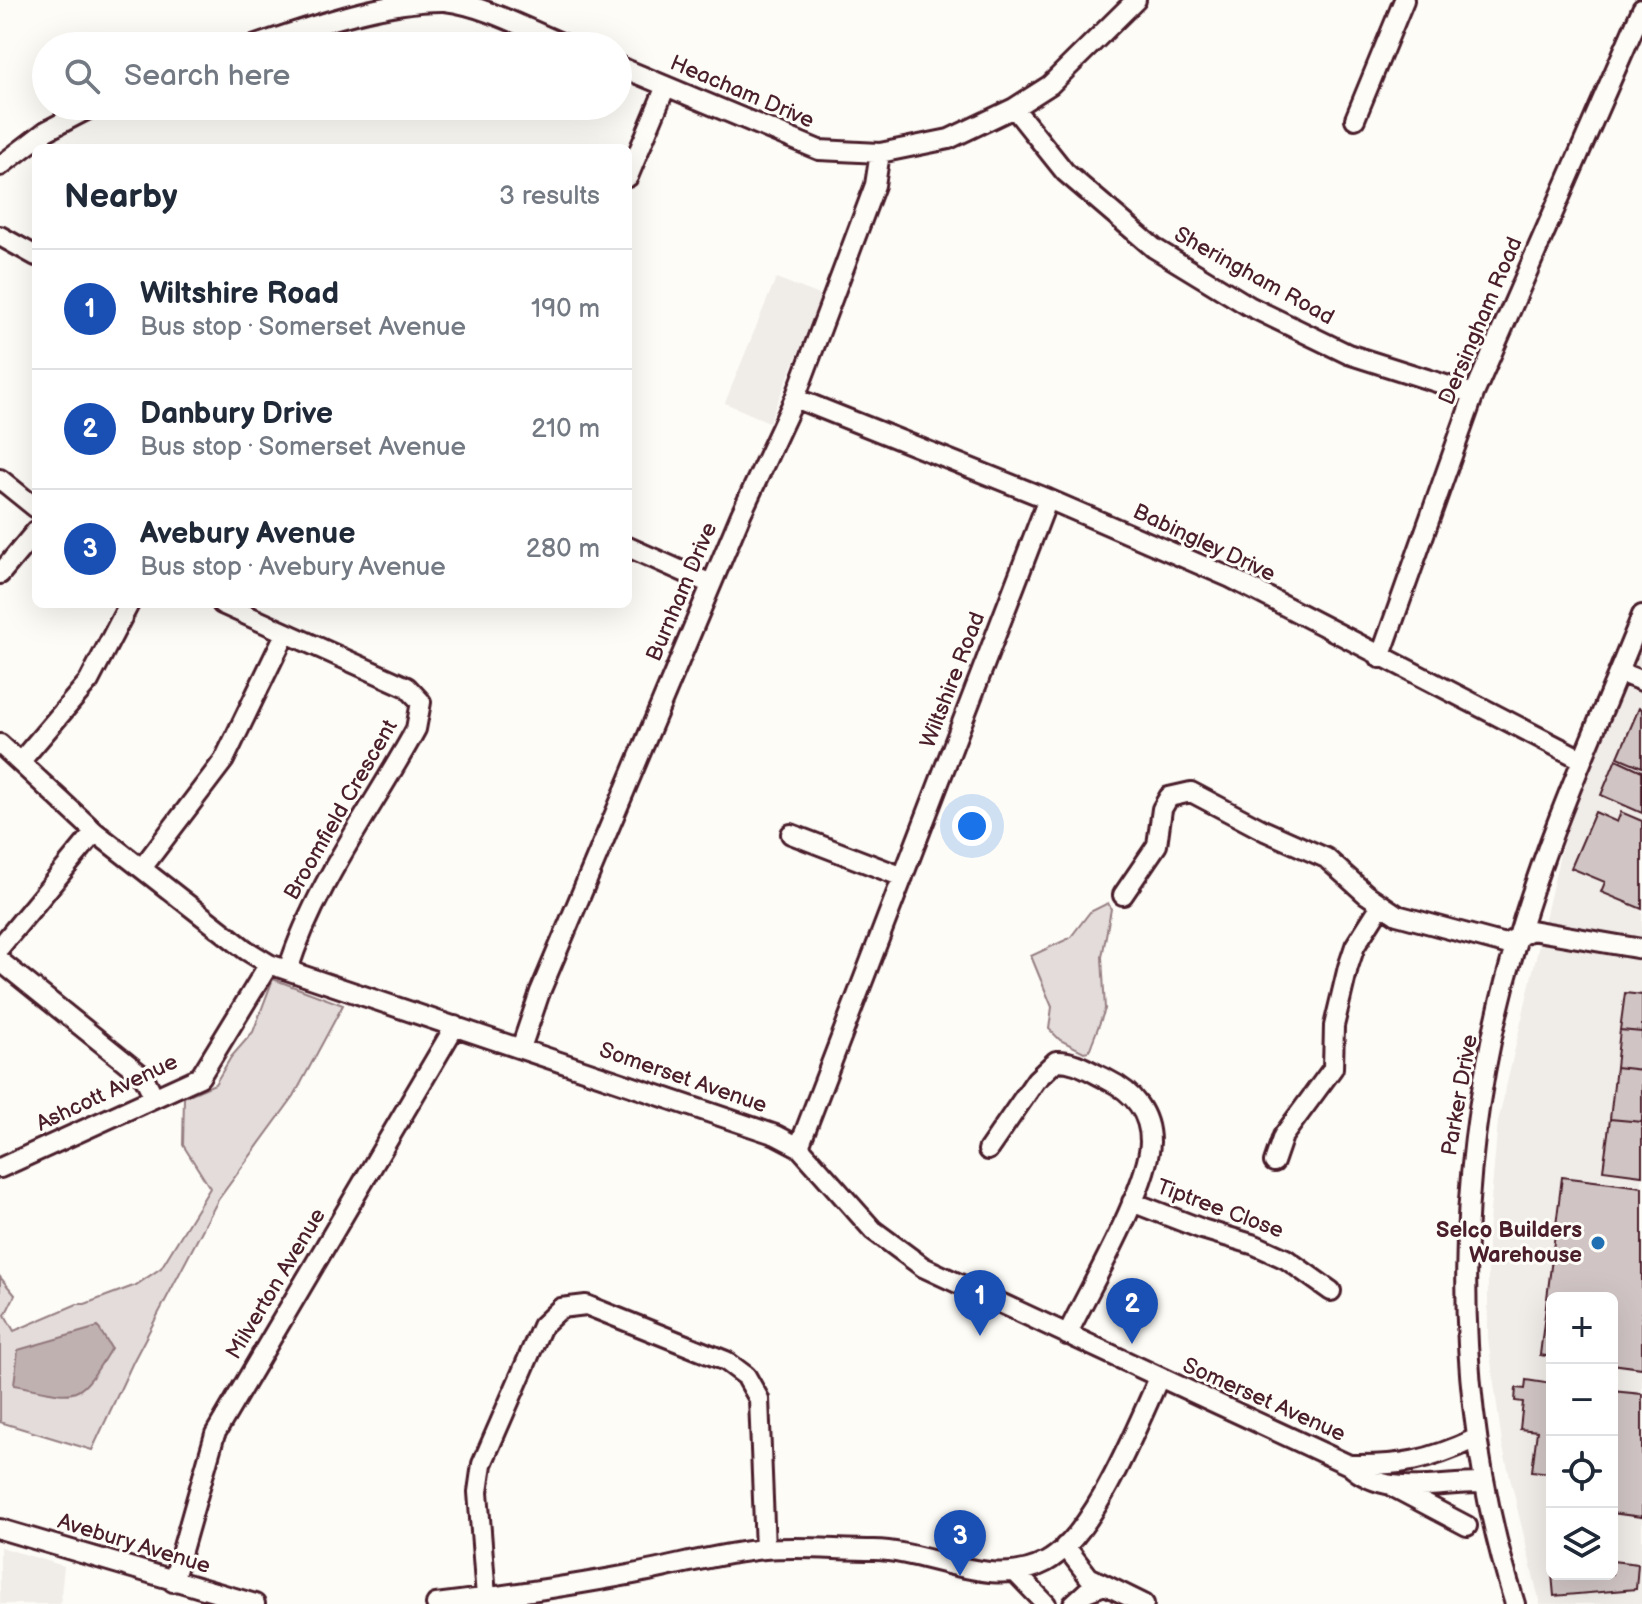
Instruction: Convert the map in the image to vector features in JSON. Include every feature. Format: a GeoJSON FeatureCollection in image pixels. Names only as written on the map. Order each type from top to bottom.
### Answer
{"type":"FeatureCollection","features":[{"type":"Feature","properties":{"kind":"street","name":"Heacham Drive"},"geometry":{"type":"LineString","coordinates":[[632,72],[819,150],[880,153],[949,139],[1014,108],[1050,85],[1136,0]]}},
{"type":"Feature","properties":{"kind":"street"},"geometry":{"type":"LineString","coordinates":[[1355,119],[1404,0]]}},
{"type":"Feature","properties":{"kind":"street"},"geometry":{"type":"LineString","coordinates":[[295,32],[371,7],[445,1],[484,6],[539,32]]}},
{"type":"Feature","properties":{"kind":"street","name":"Dersingham Road"},"geometry":{"type":"LineString","coordinates":[[1380,658],[1474,394],[1642,9]]}},
{"type":"Feature","properties":{"kind":"street"},"geometry":{"type":"LineString","coordinates":[[632,167],[666,86]]}},
{"type":"Feature","properties":{"kind":"street","name":"Sheringham Road"},"geometry":{"type":"LineString","coordinates":[[1014,108],[1065,172],[1154,248],[1249,306],[1348,354],[1474,394]]}},
{"type":"Feature","properties":{"kind":"street"},"geometry":{"type":"LineString","coordinates":[[0,166],[46,131],[67,120]]}},
{"type":"Feature","properties":{"kind":"street","name":"Burnham Drive"},"geometry":{"type":"LineString","coordinates":[[521,1048],[540,992],[711,584],[795,398],[875,185],[880,153]]}},
{"type":"Feature","properties":{"kind":"street"},"geometry":{"type":"LineString","coordinates":[[0,236],[32,254]]}},
{"type":"Feature","properties":{"kind":"street","name":"Babingley Drive"},"geometry":{"type":"LineString","coordinates":[[795,398],[1048,499],[1231,578],[1380,658],[1581,759]]}},
{"type":"Feature","properties":{"kind":"street"},"geometry":{"type":"LineString","coordinates":[[0,479],[32,505]]}},
{"type":"Feature","properties":{"kind":"street","name":"Wiltshire Road"},"geometry":{"type":"LineString","coordinates":[[799,1147],[1048,499]]}},
{"type":"Feature","properties":{"kind":"street"},"geometry":{"type":"LineString","coordinates":[[0,574],[32,536]]}},
{"type":"Feature","properties":{"kind":"street"},"geometry":{"type":"LineString","coordinates":[[632,549],[711,584]]}},
{"type":"Feature","properties":{"kind":"street"},"geometry":{"type":"LineString","coordinates":[[20,762],[89,681],[127,608]]}},
{"type":"Feature","properties":{"kind":"street","name":"Broomfield Crescent"},"geometry":{"type":"LineString","coordinates":[[230,608],[407,687],[421,702],[416,729],[299,933],[288,970]]}},
{"type":"Feature","properties":{"kind":"street","name":"Parker Drive"},"geometry":{"type":"LineString","coordinates":[[1515,1604],[1483,1483],[1475,1439],[1466,1272],[1473,1152],[1482,1087],[1517,938],[1581,759],[1642,615]]}},
{"type":"Feature","properties":{"kind":"street"},"geometry":{"type":"LineString","coordinates":[[142,868],[224,760],[285,634]]}},
{"type":"Feature","properties":{"kind":"street"},"geometry":{"type":"LineString","coordinates":[[1619,672],[1642,681]]}},
{"type":"Feature","properties":{"kind":"street","name":"Somerset Avenue"},"geometry":{"type":"LineString","coordinates":[[0,744],[95,832],[246,950],[269,964],[750,1125],[799,1147],[873,1230],[897,1251],[1067,1335],[1349,1465],[1364,1479],[1392,1486],[1467,1526]]}},
{"type":"Feature","properties":{"kind":"street"},"geometry":{"type":"LineString","coordinates":[[1123,895],[1157,845],[1162,809],[1169,797],[1191,792],[1265,831],[1326,858],[1397,915],[1505,944],[1531,930],[1642,949]]}},
{"type":"Feature","properties":{"kind":"street"},"geometry":{"type":"LineString","coordinates":[[0,947],[95,832]]}},
{"type":"Feature","properties":{"kind":"street"},"geometry":{"type":"LineString","coordinates":[[791,834],[903,877]]}},
{"type":"Feature","properties":{"kind":"street"},"geometry":{"type":"LineString","coordinates":[[1274,1162],[1283,1136],[1333,1068],[1334,1026],[1348,967],[1355,946],[1381,905]]}},
{"type":"Feature","properties":{"kind":"street"},"geometry":{"type":"LineString","coordinates":[[0,961],[144,1077],[154,1097]]}},
{"type":"Feature","properties":{"kind":"street","name":"Ashcott Avenue"},"geometry":{"type":"LineString","coordinates":[[0,1168],[200,1077],[269,964]]}},
{"type":"Feature","properties":{"kind":"street","name":"Milverton Avenue"},"geometry":{"type":"LineString","coordinates":[[173,1582],[215,1434],[455,1026]]}},
{"type":"Feature","properties":{"kind":"street"},"geometry":{"type":"LineString","coordinates":[[988,1150],[1046,1068],[1056,1061],[1067,1061],[1120,1086],[1142,1108],[1150,1142],[1132,1202],[1067,1335]]}},
{"type":"Feature","properties":{"kind":"street","name":"Tiptree Close"},"geometry":{"type":"LineString","coordinates":[[1132,1202],[1255,1245],[1286,1259],[1331,1291]]}},
{"type":"Feature","properties":{"kind":"street"},"geometry":{"type":"LineString","coordinates":[[486,1597],[478,1492],[482,1464],[542,1326],[561,1308],[586,1305],[726,1361],[746,1376],[759,1399],[765,1549]]}},
{"type":"Feature","properties":{"kind":"street"},"geometry":{"type":"LineString","coordinates":[[436,1604],[486,1597],[556,1597],[765,1549],[881,1550],[987,1571],[1016,1573],[1044,1563],[1065,1546],[1115,1473],[1159,1378]]}},
{"type":"Feature","properties":{"kind":"street","name":"Somerset Avenue"},"geometry":{"type":"LineString","coordinates":[[1349,1465],[1380,1467],[1418,1462],[1475,1439]]}},
{"type":"Feature","properties":{"kind":"street","name":"Somerset Avenue"},"geometry":{"type":"LineString","coordinates":[[1392,1486],[1483,1483]]}},
{"type":"Feature","properties":{"kind":"street","name":"Avebury Avenue"},"geometry":{"type":"LineString","coordinates":[[0,1529],[251,1604]]}},
{"type":"Feature","properties":{"kind":"street"},"geometry":{"type":"LineString","coordinates":[[1065,1546],[1089,1577],[1144,1604]]}},
{"type":"Feature","properties":{"kind":"street"},"geometry":{"type":"LineString","coordinates":[[1016,1573],[1046,1604]]}},
{"type":"Feature","properties":{"kind":"street"},"geometry":{"type":"LineString","coordinates":[[1073,1604],[1086,1592],[1104,1585]]}},
{"type":"Feature","properties":{"kind":"shaded area"},"geometry":{"type":"Polygon","coordinates":[[[776,278],[822,296],[769,422],[725,403],[776,278]]]}},
{"type":"Feature","properties":{"kind":"shaded area"},"geometry":{"type":"Polygon","coordinates":[[[1642,640],[1642,1604],[1540,1604],[1502,1443],[1488,1338],[1488,1234],[1498,1122],[1561,850],[1592,754],[1642,640]]]}},
{"type":"Feature","properties":{"kind":"shaded area"},"geometry":{"type":"Polygon","coordinates":[[[1108,903],[1111,909],[1102,957],[1105,1009],[1089,1051],[1084,1052],[1060,1040],[1049,1029],[1052,1007],[1031,956],[1070,938],[1090,912],[1108,903]]]}},
{"type":"Feature","properties":{"kind":"shaded area"},"geometry":{"type":"Polygon","coordinates":[[[273,979],[343,1005],[294,1096],[218,1200],[133,1362],[92,1450],[0,1422],[0,1277],[15,1295],[5,1315],[14,1331],[77,1304],[85,1304],[136,1285],[161,1268],[210,1188],[183,1145],[184,1097],[215,1084],[231,1057],[253,1032],[273,979]]]}},
{"type":"Feature","properties":{"kind":"shaded area"},"geometry":{"type":"Polygon","coordinates":[[[98,1327],[111,1348],[82,1388],[64,1394],[14,1385],[18,1350],[98,1327]]]}},
{"type":"Feature","properties":{"kind":"shaded area"},"geometry":{"type":"Polygon","coordinates":[[[0,1547],[64,1566],[60,1604],[0,1604],[0,1547]]]}},
{"type":"Feature","properties":{"kind":"building"},"geometry":{"type":"Polygon","coordinates":[[[1639,708],[1642,709],[1642,767],[1618,757],[1639,708]]]}},
{"type":"Feature","properties":{"kind":"building"},"geometry":{"type":"Polygon","coordinates":[[[1616,759],[1642,771],[1642,813],[1601,795],[1616,759]]]}},
{"type":"Feature","properties":{"kind":"building"},"geometry":{"type":"Polygon","coordinates":[[[1595,812],[1617,822],[1621,812],[1642,821],[1642,909],[1601,892],[1605,882],[1571,868],[1595,812]]]}},
{"type":"Feature","properties":{"kind":"building"},"geometry":{"type":"Polygon","coordinates":[[[1625,993],[1642,995],[1642,1032],[1620,1030],[1625,993]]]}},
{"type":"Feature","properties":{"kind":"building"},"geometry":{"type":"Polygon","coordinates":[[[1620,1030],[1642,1032],[1642,1070],[1616,1067],[1620,1030]]]}},
{"type":"Feature","properties":{"kind":"building"},"geometry":{"type":"Polygon","coordinates":[[[1616,1067],[1642,1070],[1642,1122],[1610,1119],[1616,1067]]]}},
{"type":"Feature","properties":{"kind":"building"},"geometry":{"type":"Polygon","coordinates":[[[1610,1119],[1642,1122],[1642,1175],[1603,1170],[1610,1119]]]}},
{"type":"Feature","properties":{"kind":"building","name":"Selco Builders Warehouse"},"geometry":{"type":"Polygon","coordinates":[[[1562,1177],[1642,1187],[1642,1368],[1618,1365],[1618,1292],[1548,1292],[1562,1177]]]}},
{"type":"Feature","properties":{"kind":"building","name":"Selco Builders Warehouse"},"geometry":{"type":"Polygon","coordinates":[[[1546,1306],[1546,1356],[1540,1355],[1546,1306]]]}},
{"type":"Feature","properties":{"kind":"building"},"geometry":{"type":"Polygon","coordinates":[[[1526,1380],[1546,1383],[1546,1472],[1532,1471],[1537,1431],[1520,1429],[1523,1402],[1515,1401],[1516,1388],[1525,1389],[1526,1380]]]}},
{"type":"Feature","properties":{"kind":"building"},"geometry":{"type":"Polygon","coordinates":[[[1618,1392],[1642,1394],[1642,1517],[1618,1514],[1618,1392]]]}},
{"type":"Feature","properties":{"kind":"building"},"geometry":{"type":"Polygon","coordinates":[[[1618,1562],[1638,1564],[1636,1589],[1554,1596],[1553,1580],[1618,1580],[1618,1562]]]}},
{"type":"Feature","properties":{"kind":"place","name":"Selco Builders Warehouse"},"geometry":{"type":"Point","coordinates":[1598,1243]}},
{"type":"Feature","properties":{"kind":"place","name":"Wiltshire Road"},"geometry":{"type":"Point","coordinates":[980,1336]}},
{"type":"Feature","properties":{"kind":"place","name":"Danbury Drive"},"geometry":{"type":"Point","coordinates":[1132,1344]}},
{"type":"Feature","properties":{"kind":"place","name":"Avebury Avenue"},"geometry":{"type":"Point","coordinates":[960,1576]}}]}
